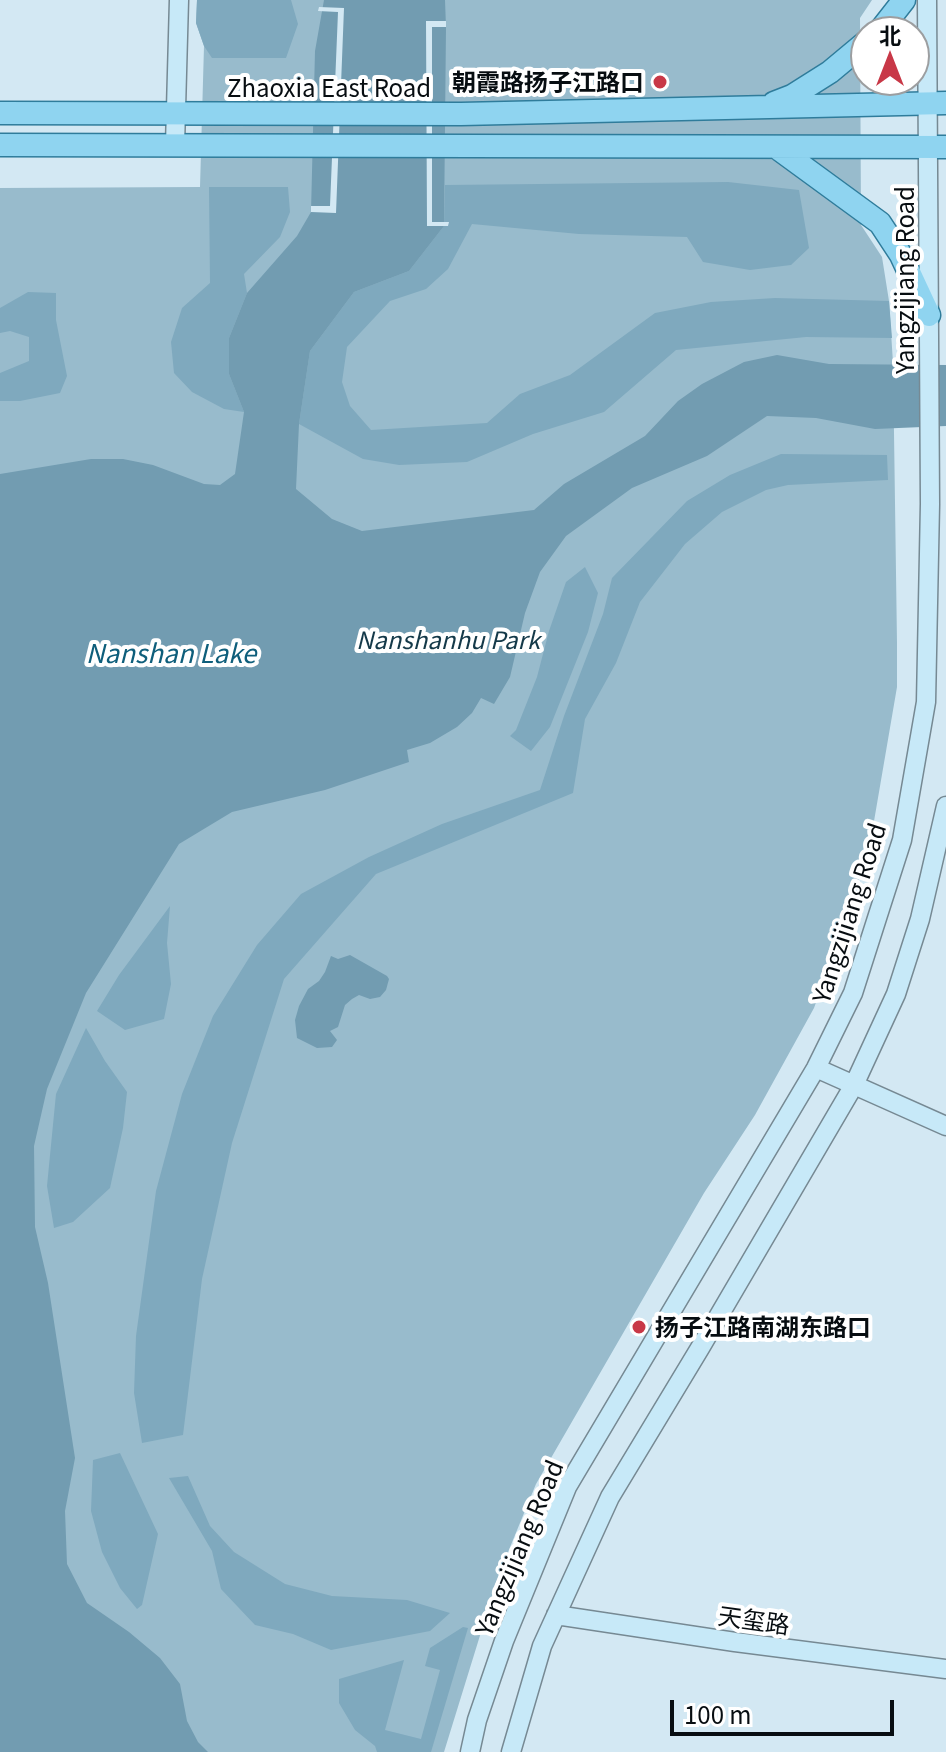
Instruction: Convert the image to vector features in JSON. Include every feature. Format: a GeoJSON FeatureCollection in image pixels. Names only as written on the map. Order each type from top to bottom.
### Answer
{"type":"FeatureCollection","features":[{"type":"Feature","properties":{"kind":"main road"},"geometry":{"type":"LineString","coordinates":[[175,145],[179,0]]}},
{"type":"Feature","properties":{"kind":"main road"},"geometry":{"type":"LineString","coordinates":[[892,16],[904,0]]}},
{"type":"Feature","properties":{"kind":"main road","name":"Yangzijiang Road"},"geometry":{"type":"LineString","coordinates":[[470,1752],[477,1720],[504,1641],[567,1487],[816,1068],[853,993],[902,840],[926,702],[929,315],[938,146],[938,103],[927,0]]}},
{"type":"Feature","properties":{"kind":"main road"},"geometry":{"type":"LineString","coordinates":[[766,107],[792,96],[850,55]]}},
{"type":"Feature","properties":{"kind":"main road","name":"Zhaoxia East Road"},"geometry":{"type":"LineString","coordinates":[[0,113],[461,114],[938,103]]}},
{"type":"Feature","properties":{"kind":"main road"},"geometry":{"type":"LineString","coordinates":[[0,145],[938,146]]}},
{"type":"Feature","properties":{"kind":"main road"},"geometry":{"type":"LineString","coordinates":[[775,146],[880,223],[901,255],[929,315]]}},
{"type":"Feature","properties":{"kind":"main road"},"geometry":{"type":"LineString","coordinates":[[511,1752],[542,1646],[610,1497],[854,1085],[896,994],[920,919],[946,806]]}},
{"type":"Feature","properties":{"kind":"main road"},"geometry":{"type":"LineString","coordinates":[[816,1068],[946,1126]]}},
{"type":"Feature","properties":{"kind":"main road","name":"天玺路"},"geometry":{"type":"LineString","coordinates":[[556,1615],[946,1669]]}},
{"type":"Feature","properties":{"kind":"green space","name":"Nanshanhu Park"},"geometry":{"type":"Polygon","coordinates":[[[197,0],[872,0],[861,16],[850,16],[850,96],[860,96],[861,225],[882,257],[889,301],[893,363],[897,643],[897,687],[873,827],[856,891],[814,1008],[755,1115],[704,1193],[536,1484],[499,1574],[444,1752],[0,1752],[0,188],[200,187],[204,46],[196,23],[197,0]]]}},
{"type":"Feature","properties":{"kind":"shaded area"},"geometry":{"type":"Polygon","coordinates":[[[197,0],[291,0],[298,24],[286,58],[212,58],[196,23],[197,0]]]}},
{"type":"Feature","properties":{"kind":"shaded area"},"geometry":{"type":"Polygon","coordinates":[[[728,182],[799,190],[809,248],[791,265],[750,270],[703,262],[687,237],[579,234],[472,224],[448,269],[426,289],[390,301],[347,347],[342,382],[350,406],[371,430],[487,423],[520,394],[570,375],[655,313],[711,302],[775,298],[889,301],[892,338],[806,337],[676,350],[604,412],[533,434],[467,462],[399,465],[363,459],[299,424],[310,351],[354,292],[409,271],[444,226],[445,185],[728,182]]]}},
{"type":"Feature","properties":{"kind":"shaded area"},"geometry":{"type":"Polygon","coordinates":[[[209,187],[288,187],[290,212],[280,237],[244,274],[247,293],[229,338],[229,374],[244,412],[224,409],[192,392],[174,373],[171,342],[182,308],[210,283],[209,187]]]}},
{"type":"Feature","properties":{"kind":"shaded area"},"geometry":{"type":"Polygon","coordinates":[[[28,292],[56,293],[56,320],[67,376],[60,393],[20,401],[0,401],[0,373],[29,361],[29,337],[10,331],[0,333],[0,308],[28,292]]]}},
{"type":"Feature","properties":{"kind":"shaded area"},"geometry":{"type":"Polygon","coordinates":[[[781,454],[887,455],[888,480],[788,485],[766,490],[722,512],[685,544],[640,602],[616,663],[585,719],[573,793],[376,874],[284,979],[232,1143],[202,1279],[183,1435],[142,1443],[134,1393],[136,1336],[156,1191],[182,1094],[213,1016],[257,945],[301,894],[369,857],[442,824],[540,790],[603,614],[612,578],[687,501],[730,475],[781,454]]]}},
{"type":"Feature","properties":{"kind":"shaded area"},"geometry":{"type":"Polygon","coordinates":[[[585,567],[598,593],[588,632],[550,727],[531,751],[510,736],[516,730],[537,677],[566,582],[585,567]]]}},
{"type":"Feature","properties":{"kind":"shaded area"},"geometry":{"type":"Polygon","coordinates":[[[170,906],[167,943],[171,984],[164,1019],[125,1030],[97,1011],[119,975],[170,906]]]}},
{"type":"Feature","properties":{"kind":"shaded area"},"geometry":{"type":"Polygon","coordinates":[[[86,1028],[127,1092],[123,1128],[110,1188],[73,1222],[54,1228],[47,1186],[56,1094],[86,1028]]]}},
{"type":"Feature","properties":{"kind":"shaded area"},"geometry":{"type":"Polygon","coordinates":[[[120,1453],[158,1534],[142,1605],[137,1609],[120,1588],[102,1552],[91,1511],[93,1460],[120,1453]]]}},
{"type":"Feature","properties":{"kind":"shaded area"},"geometry":{"type":"Polygon","coordinates":[[[188,1476],[210,1526],[234,1552],[285,1584],[332,1596],[407,1600],[450,1613],[430,1631],[331,1650],[293,1634],[255,1625],[221,1589],[212,1551],[169,1478],[188,1476]]]}},
{"type":"Feature","properties":{"kind":"shaded area"},"geometry":{"type":"Polygon","coordinates":[[[463,1627],[468,1628],[431,1752],[377,1752],[375,1746],[355,1730],[339,1703],[339,1679],[404,1660],[385,1730],[421,1739],[440,1670],[425,1666],[430,1648],[463,1627]]]}},
{"type":"Feature","properties":{"kind":"water","name":"Nanshan Lake"},"geometry":{"type":"Polygon","coordinates":[[[324,0],[445,0],[446,27],[444,226],[409,271],[354,292],[310,351],[299,424],[296,489],[332,519],[362,531],[534,510],[564,484],[645,436],[678,401],[702,384],[744,362],[777,355],[829,364],[946,365],[946,426],[875,429],[816,418],[767,416],[707,456],[632,488],[566,536],[540,572],[525,613],[510,677],[494,704],[481,698],[472,713],[457,727],[430,743],[407,750],[409,762],[325,790],[232,812],[179,844],[86,993],[47,1089],[34,1146],[35,1227],[48,1283],[75,1458],[65,1511],[67,1564],[87,1603],[160,1658],[180,1684],[187,1721],[198,1742],[208,1752],[0,1752],[0,474],[91,459],[123,459],[153,465],[204,484],[220,485],[235,474],[244,412],[229,374],[229,338],[247,293],[297,236],[311,212],[315,51],[324,0]]]}},
{"type":"Feature","properties":{"kind":"water"},"geometry":{"type":"Polygon","coordinates":[[[350,955],[387,976],[386,990],[380,997],[370,999],[359,995],[352,999],[345,1005],[338,1027],[330,1031],[337,1040],[332,1047],[317,1048],[297,1038],[295,1020],[299,1006],[308,989],[325,972],[331,956],[338,959],[350,955]]]}},
{"type":"Feature","properties":{"kind":"pier"},"geometry":{"type":"Polygon","coordinates":[[[319,7],[344,8],[336,213],[311,212],[311,206],[330,206],[338,12],[318,11],[319,7]]]}},
{"type":"Feature","properties":{"kind":"pier"},"geometry":{"type":"Polygon","coordinates":[[[426,21],[446,21],[446,27],[432,27],[432,222],[449,222],[448,226],[427,226],[426,21]]]}},
{"type":"Feature","properties":{"kind":"place","name":"朝霞路扬子江路口"},"geometry":{"type":"Point","coordinates":[660,82]}},
{"type":"Feature","properties":{"kind":"place","name":"扬子江路南湖东路口"},"geometry":{"type":"Point","coordinates":[639,1327]}}]}
